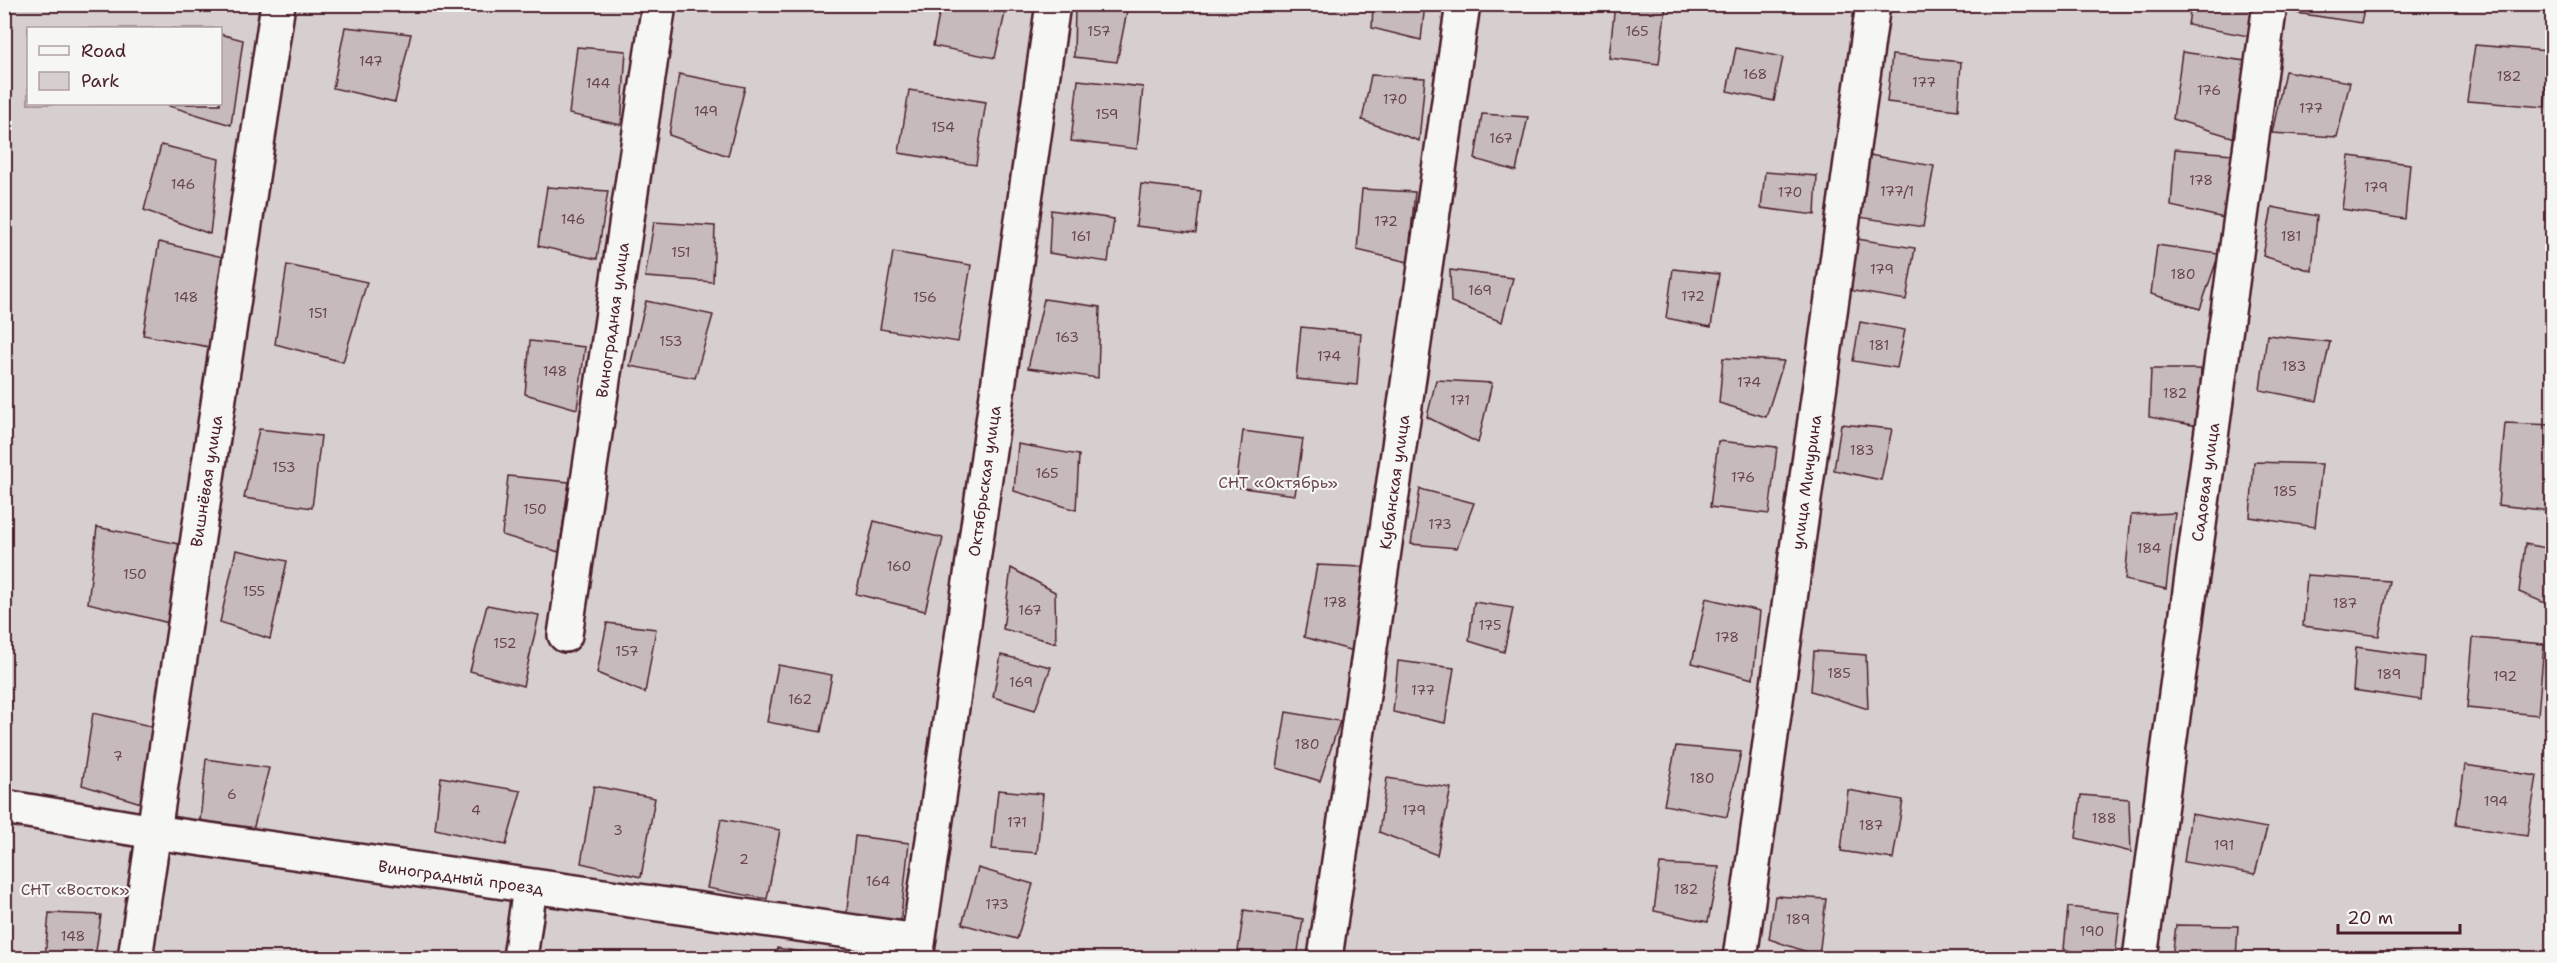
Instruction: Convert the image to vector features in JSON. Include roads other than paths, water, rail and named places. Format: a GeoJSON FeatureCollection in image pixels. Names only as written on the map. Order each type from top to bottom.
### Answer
{"type":"FeatureCollection","features":[{"type":"Feature","properties":{"kind":"street","name":"Вишнёвая улица"},"geometry":{"type":"LineString","coordinates":[[135,958],[278,4]]}},
{"type":"Feature","properties":{"kind":"street","name":"Виноградная улица"},"geometry":{"type":"LineString","coordinates":[[565,635],[659,4]]}},
{"type":"Feature","properties":{"kind":"street","name":"Октябрьская улица"},"geometry":{"type":"LineString","coordinates":[[917,950],[1053,4]]}},
{"type":"Feature","properties":{"kind":"street","name":"Кубанская улица"},"geometry":{"type":"LineString","coordinates":[[1325,958],[1463,4]]}},
{"type":"Feature","properties":{"kind":"street","name":"улица Мичурина"},"geometry":{"type":"LineString","coordinates":[[1740,958],[1873,4]]}},
{"type":"Feature","properties":{"kind":"street","name":"Садовая улица"},"geometry":{"type":"LineString","coordinates":[[2140,958],[2270,4]]}},
{"type":"Feature","properties":{"kind":"street","name":"Виноградный проезд"},"geometry":{"type":"LineString","coordinates":[[4,807],[154,832],[530,887],[917,950]]}},
{"type":"Feature","properties":{"kind":"street"},"geometry":{"type":"LineString","coordinates":[[520,958],[530,887]]}},
{"type":"Feature","properties":{"kind":"park label","name":"СНТ «Октябрь»"},"geometry":{"type":"Point","coordinates":[1278,482]}},
{"type":"Feature","properties":{"kind":"park label","name":"СНТ «Восток»"},"geometry":{"type":"Point","coordinates":[75,889]}}]}
